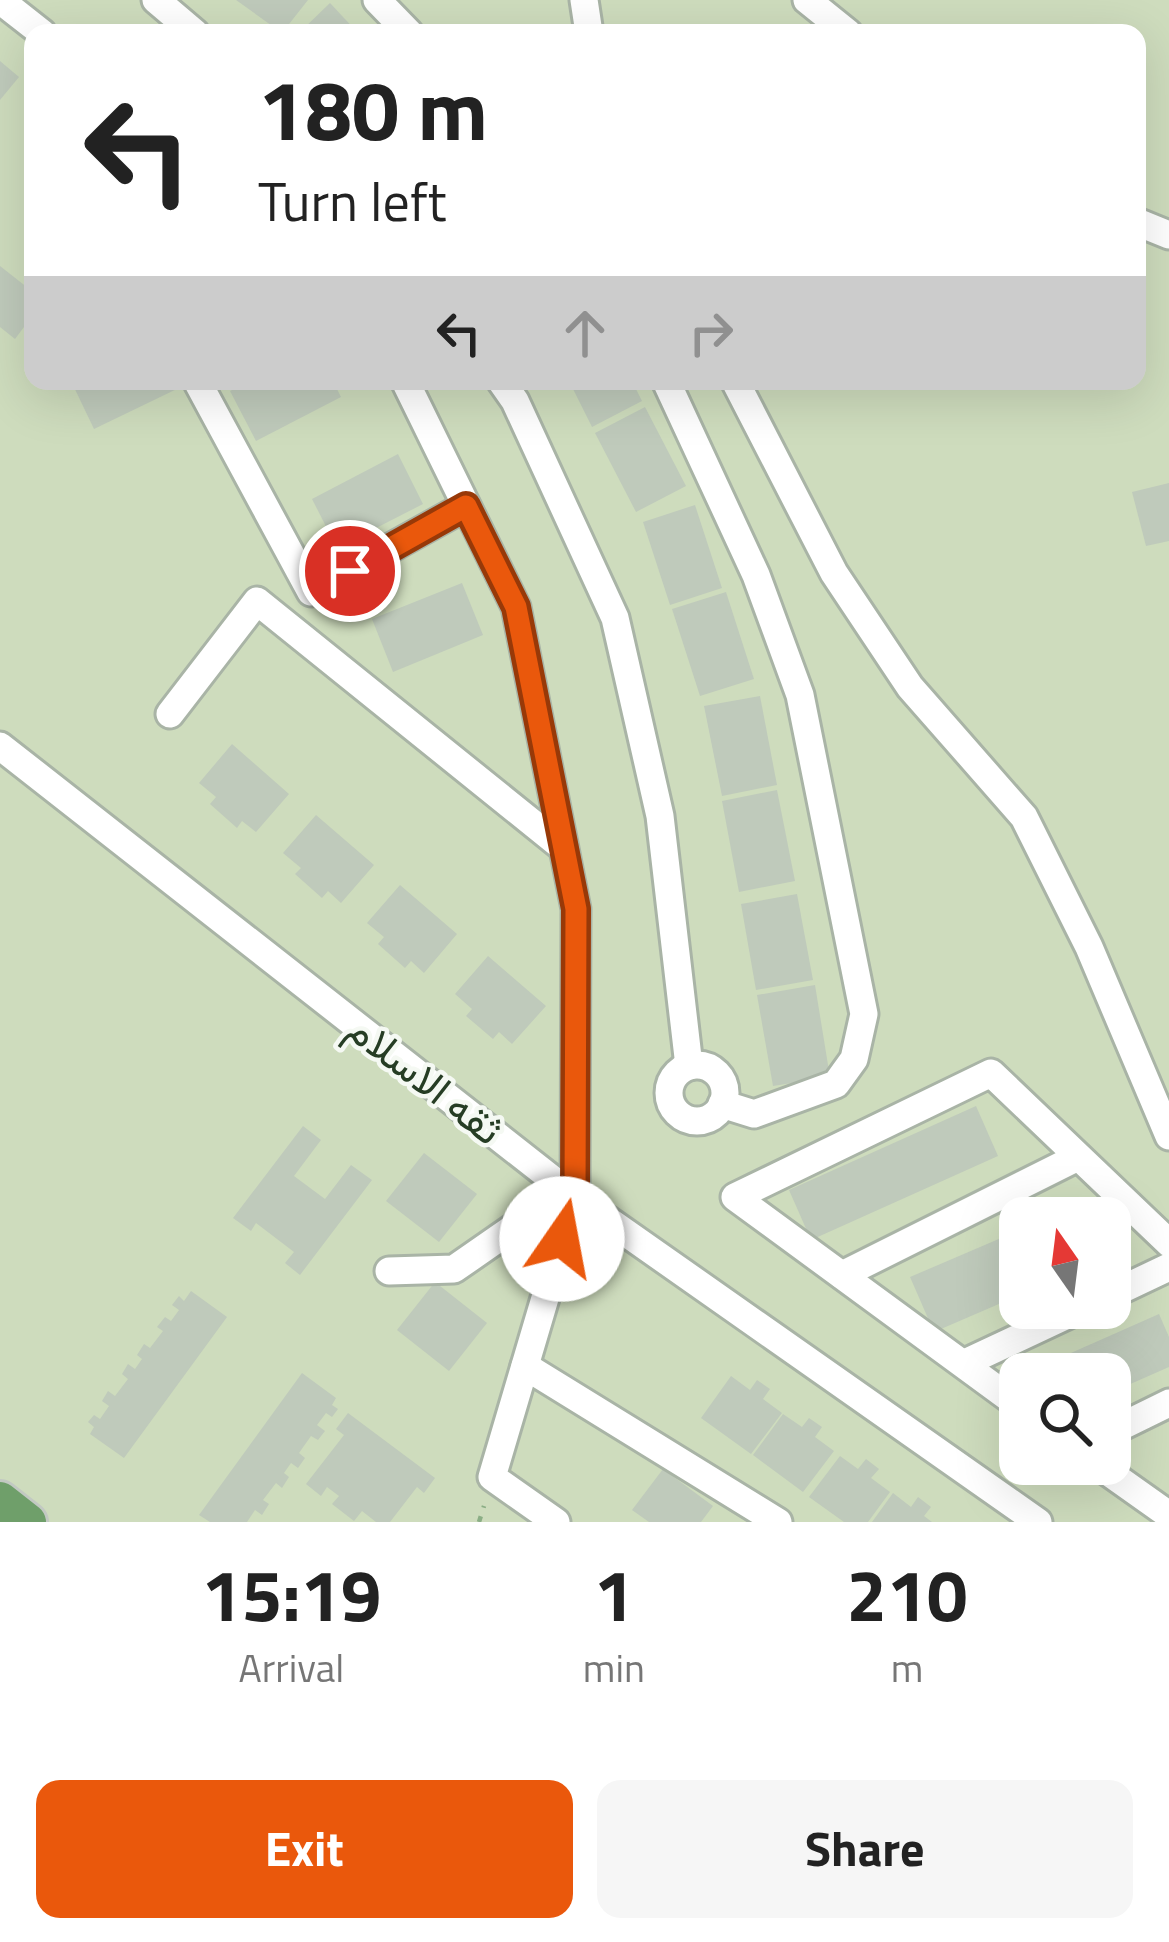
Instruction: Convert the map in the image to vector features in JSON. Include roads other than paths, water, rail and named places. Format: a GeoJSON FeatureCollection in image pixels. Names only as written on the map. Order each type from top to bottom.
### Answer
{"type":"FeatureCollection","features":[{"type":"Feature","properties":{"kind":"main road"},"geometry":{"type":"LineString","coordinates":[[0,1500],[28,1522]]}},
{"type":"Feature","properties":{"kind":"street"},"geometry":{"type":"LineString","coordinates":[[0,0],[31,24]]}},
{"type":"Feature","properties":{"kind":"street"},"geometry":{"type":"LineString","coordinates":[[156,0],[184,24]]}},
{"type":"Feature","properties":{"kind":"street"},"geometry":{"type":"LineString","coordinates":[[377,0],[401,24]]}},
{"type":"Feature","properties":{"kind":"street"},"geometry":{"type":"LineString","coordinates":[[807,0],[837,24]]}},
{"type":"Feature","properties":{"kind":"street"},"geometry":{"type":"LineString","coordinates":[[202,390],[311,592],[466,506]]}},
{"type":"Feature","properties":{"kind":"street"},"geometry":{"type":"LineString","coordinates":[[409,390],[516,607],[576,909],[572,1193],[492,1477],[556,1522]]}},
{"type":"Feature","properties":{"kind":"street"},"geometry":{"type":"LineString","coordinates":[[507,390],[614,618],[660,816],[689,1066]]}},
{"type":"Feature","properties":{"kind":"street"},"geometry":{"type":"LineString","coordinates":[[669,390],[756,575],[800,695],[864,1014],[854,1059],[836,1084],[754,1114],[722,1104]]}},
{"type":"Feature","properties":{"kind":"street"},"geometry":{"type":"LineString","coordinates":[[740,390],[834,573],[910,687],[1024,817],[1089,947],[1169,1136]]}},
{"type":"Feature","properties":{"kind":"street"},"geometry":{"type":"LineString","coordinates":[[170,714],[257,602],[561,847]]}},
{"type":"Feature","properties":{"kind":"street","name":"ثقه الاسلام"},"geometry":{"type":"LineString","coordinates":[[5,761],[572,1193],[1003,1512],[1038,1522]]}},
{"type":"Feature","properties":{"kind":"street"},"geometry":{"type":"LineString","coordinates":[[698,1065],[716,1072],[724,1087],[722,1104],[702,1120],[677,1112],[671,1104],[670,1086],[680,1070],[698,1065]]}},
{"type":"Feature","properties":{"kind":"street"},"geometry":{"type":"LineString","coordinates":[[999,1390],[735,1197],[991,1073],[1169,1243]]}},
{"type":"Feature","properties":{"kind":"street"},"geometry":{"type":"LineString","coordinates":[[842,1275],[1078,1157]]}},
{"type":"Feature","properties":{"kind":"street"},"geometry":{"type":"LineString","coordinates":[[389,1271],[454,1269],[572,1193]]}},
{"type":"Feature","properties":{"kind":"street"},"geometry":{"type":"LineString","coordinates":[[1131,1285],[1169,1267]]}},
{"type":"Feature","properties":{"kind":"street"},"geometry":{"type":"LineString","coordinates":[[965,1364],[1038,1329]]}},
{"type":"Feature","properties":{"kind":"street"},"geometry":{"type":"LineString","coordinates":[[525,1366],[778,1522]]}},
{"type":"Feature","properties":{"kind":"street"},"geometry":{"type":"LineString","coordinates":[[1131,1422],[1169,1403]]}},
{"type":"Feature","properties":{"kind":"street"},"geometry":{"type":"LineString","coordinates":[[1127,1485],[1169,1515]]}}]}
